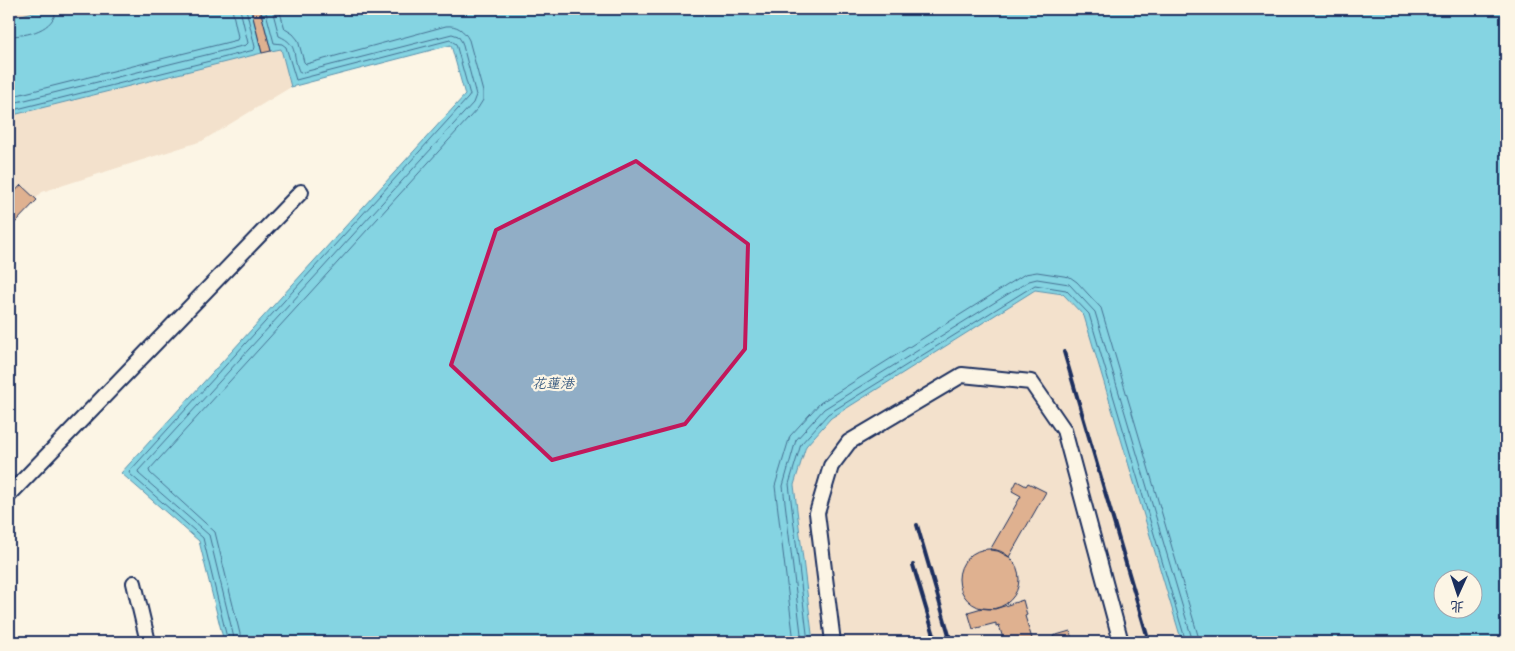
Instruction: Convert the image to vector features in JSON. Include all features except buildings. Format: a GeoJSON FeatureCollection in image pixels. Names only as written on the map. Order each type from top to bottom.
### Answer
{"type":"FeatureCollection","features":[{"type":"Feature","properties":{"kind":"lane"},"geometry":{"type":"LineString","coordinates":[[9,495],[301,192]]}},
{"type":"Feature","properties":{"kind":"lane"},"geometry":{"type":"LineString","coordinates":[[833,642],[818,513],[831,466],[849,442],[962,375],[1031,382],[1064,430],[1121,642]]}},
{"type":"Feature","properties":{"kind":"lane"},"geometry":{"type":"LineString","coordinates":[[134,583],[148,642]]}},
{"type":"Feature","properties":{"kind":"highlighted area"},"geometry":{"type":"Polygon","coordinates":[[[636,161],[748,244],[745,349],[685,424],[552,460],[451,365],[496,230],[636,161]]]}},
{"type":"Feature","properties":{"kind":"shaded area"},"geometry":{"type":"Polygon","coordinates":[[[9,9],[260,9],[271,51],[281,48],[291,87],[202,141],[42,192],[9,228],[9,9]]]}},
{"type":"Feature","properties":{"kind":"shaded area"},"geometry":{"type":"Polygon","coordinates":[[[1035,290],[1063,294],[1084,316],[1182,642],[813,642],[794,485],[806,446],[831,418],[1035,290]]]}},
{"type":"Feature","properties":{"kind":"water"},"geometry":{"type":"Polygon","coordinates":[[[46,9],[251,9],[262,53],[9,116],[9,18],[46,9]]]}},
{"type":"Feature","properties":{"kind":"water","name":"花蓮港"},"geometry":{"type":"Polygon","coordinates":[[[260,9],[1506,9],[1506,642],[1182,642],[1084,316],[1063,294],[1035,290],[831,418],[806,446],[794,485],[813,642],[224,642],[199,541],[121,473],[465,95],[451,45],[291,87],[281,49],[271,51],[260,9]]]}},
{"type":"Feature","properties":{"kind":"railway"},"geometry":{"type":"LineString","coordinates":[[1064,352],[1149,642]]}},
{"type":"Feature","properties":{"kind":"railway"},"geometry":{"type":"LineString","coordinates":[[917,525],[951,642]]}},
{"type":"Feature","properties":{"kind":"railway"},"geometry":{"type":"LineString","coordinates":[[913,565],[936,642]]}}]}
